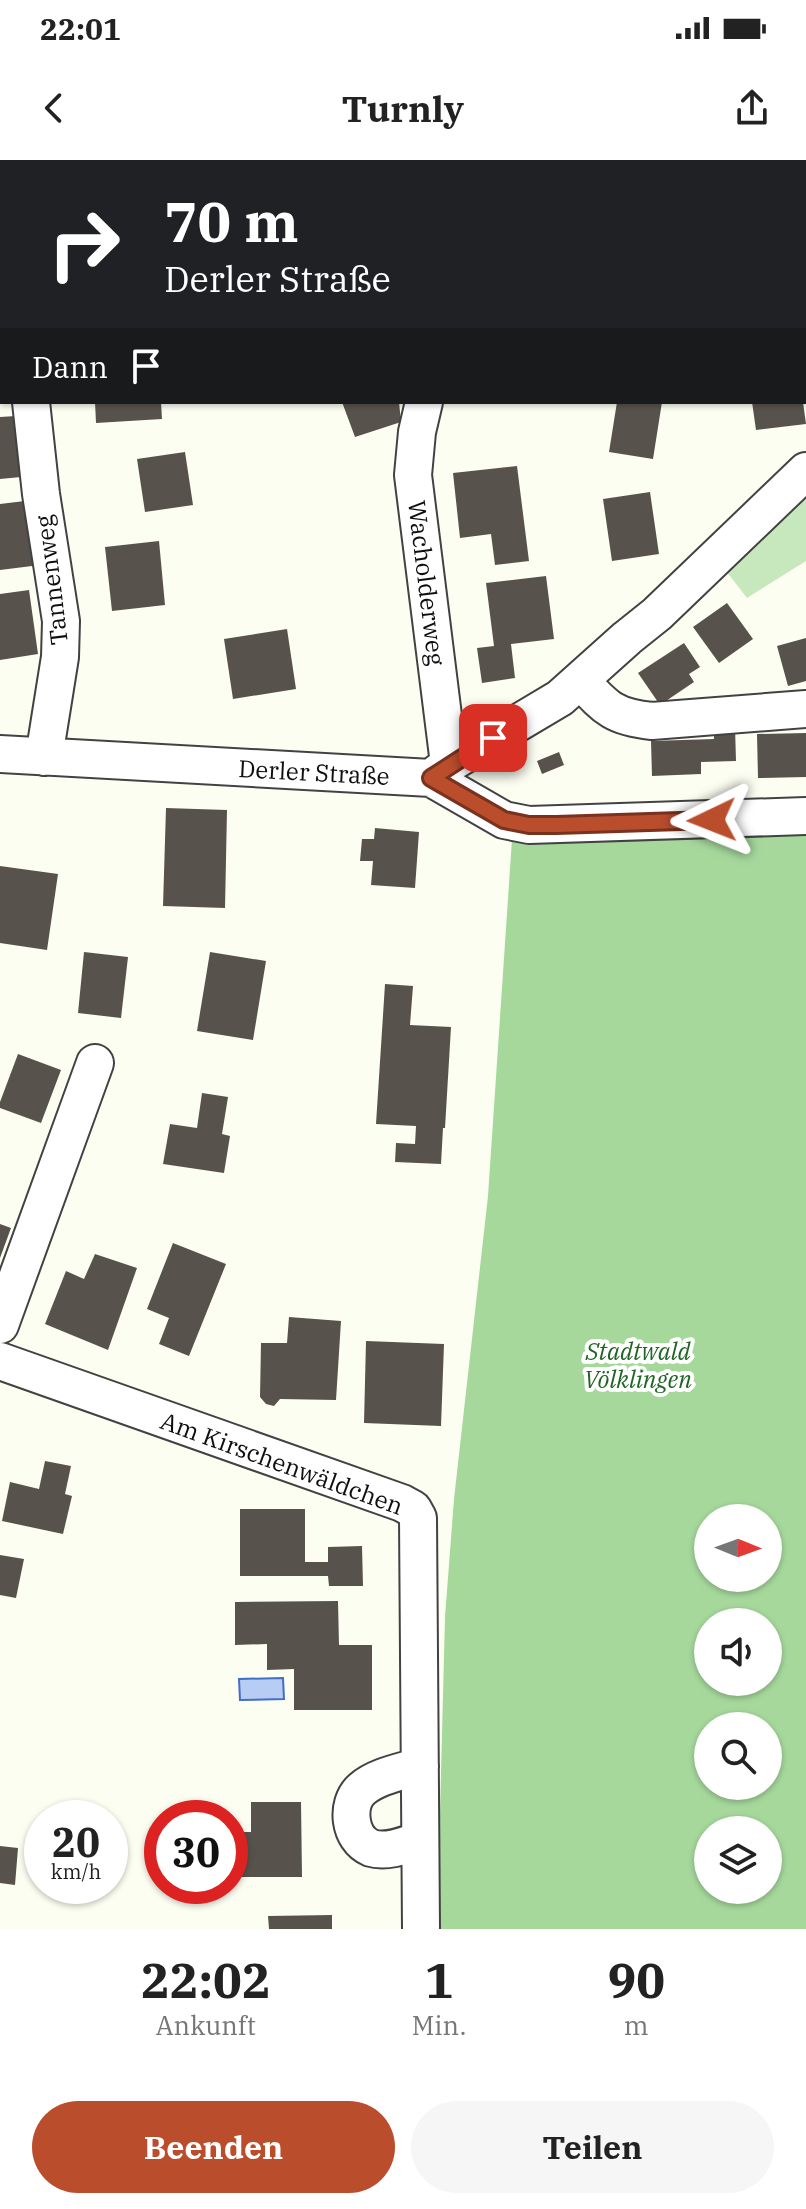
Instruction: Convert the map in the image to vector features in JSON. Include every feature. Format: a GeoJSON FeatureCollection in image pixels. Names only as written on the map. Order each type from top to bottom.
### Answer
{"type":"FeatureCollection","features":[{"type":"Feature","properties":{"kind":"street","name":"Tannenweg"},"geometry":{"type":"LineString","coordinates":[[31,404],[61,630],[60,657],[44,757]]}},
{"type":"Feature","properties":{"kind":"street","name":"Wacholderweg"},"geometry":{"type":"LineString","coordinates":[[424,404],[413,475],[440,771]]}},
{"type":"Feature","properties":{"kind":"street"},"geometry":{"type":"LineString","coordinates":[[806,471],[657,614],[560,698],[440,771],[504,820],[529,825],[806,816]]}},
{"type":"Feature","properties":{"kind":"street"},"geometry":{"type":"LineString","coordinates":[[580,680],[614,713],[631,719],[652,721],[806,709]]}},
{"type":"Feature","properties":{"kind":"street","name":"Derler Straße"},"geometry":{"type":"LineString","coordinates":[[0,754],[440,771]]}},
{"type":"Feature","properties":{"kind":"street"},"geometry":{"type":"LineString","coordinates":[[0,1325],[95,1063]]}},
{"type":"Feature","properties":{"kind":"street","name":"Am Kirschenwäldchen"},"geometry":{"type":"LineString","coordinates":[[0,1361],[413,1509],[418,1518],[421,1929]]}},
{"type":"Feature","properties":{"kind":"street"},"geometry":{"type":"LineString","coordinates":[[420,1766],[376,1780],[362,1789],[354,1799],[351,1814],[353,1828],[360,1840],[370,1847],[394,1848],[420,1840]]}},
{"type":"Feature","properties":{"kind":"green space"},"geometry":{"type":"Polygon","coordinates":[[[806,495],[806,561],[747,598],[726,571],[806,495]]]}},
{"type":"Feature","properties":{"kind":"green space","name":"Stadtwald Völklingen"},"geometry":{"type":"Polygon","coordinates":[[[806,827],[806,1929],[437,1929],[445,1617],[454,1499],[488,1196],[512,839],[806,827]]]}},
{"type":"Feature","properties":{"kind":"water"},"geometry":{"type":"Polygon","coordinates":[[[283,1678],[284,1699],[240,1700],[239,1679],[283,1678]]]}},
{"type":"Feature","properties":{"kind":"building"},"geometry":{"type":"Polygon","coordinates":[[[95,404],[161,404],[162,419],[96,423],[95,404]]]}},
{"type":"Feature","properties":{"kind":"building"},"geometry":{"type":"Polygon","coordinates":[[[343,404],[399,404],[401,422],[355,437],[343,404]]]}},
{"type":"Feature","properties":{"kind":"building"},"geometry":{"type":"Polygon","coordinates":[[[617,404],[662,404],[653,459],[609,452],[617,404]]]}},
{"type":"Feature","properties":{"kind":"building"},"geometry":{"type":"Polygon","coordinates":[[[752,404],[803,404],[806,424],[756,430],[752,404]]]}},
{"type":"Feature","properties":{"kind":"building"},"geometry":{"type":"Polygon","coordinates":[[[16,416],[21,477],[0,479],[0,417],[16,416]]]}},
{"type":"Feature","properties":{"kind":"building"},"geometry":{"type":"Polygon","coordinates":[[[185,452],[193,505],[145,512],[137,459],[185,452]]]}},
{"type":"Feature","properties":{"kind":"building"},"geometry":{"type":"Polygon","coordinates":[[[517,466],[529,561],[495,565],[491,534],[460,538],[453,473],[517,466]]]}},
{"type":"Feature","properties":{"kind":"building"},"geometry":{"type":"Polygon","coordinates":[[[650,492],[659,554],[612,561],[603,499],[650,492]]]}},
{"type":"Feature","properties":{"kind":"building"},"geometry":{"type":"Polygon","coordinates":[[[33,500],[40,565],[0,570],[0,504],[33,500]]]}},
{"type":"Feature","properties":{"kind":"building"},"geometry":{"type":"Polygon","coordinates":[[[159,541],[165,605],[112,611],[105,547],[159,541]]]}},
{"type":"Feature","properties":{"kind":"building"},"geometry":{"type":"Polygon","coordinates":[[[546,576],[554,639],[511,644],[515,678],[482,683],[477,648],[494,646],[486,583],[546,576]]]}},
{"type":"Feature","properties":{"kind":"building"},"geometry":{"type":"Polygon","coordinates":[[[29,590],[38,654],[0,660],[0,594],[29,590]]]}},
{"type":"Feature","properties":{"kind":"building"},"geometry":{"type":"Polygon","coordinates":[[[727,603],[753,639],[719,663],[693,627],[727,603]]]}},
{"type":"Feature","properties":{"kind":"building"},"geometry":{"type":"Polygon","coordinates":[[[287,629],[296,689],[233,699],[224,639],[287,629]]]}},
{"type":"Feature","properties":{"kind":"building"},"geometry":{"type":"Polygon","coordinates":[[[806,638],[806,681],[788,686],[777,646],[806,638]]]}},
{"type":"Feature","properties":{"kind":"building"},"geometry":{"type":"Polygon","coordinates":[[[684,643],[700,667],[689,674],[694,682],[660,705],[638,673],[684,643]]]}},
{"type":"Feature","properties":{"kind":"building"},"geometry":{"type":"Polygon","coordinates":[[[714,727],[735,727],[736,761],[701,762],[701,774],[652,776],[651,741],[714,739],[714,727]]]}},
{"type":"Feature","properties":{"kind":"building"},"geometry":{"type":"Polygon","coordinates":[[[806,733],[806,777],[758,778],[757,734],[806,733]]]}},
{"type":"Feature","properties":{"kind":"building"},"geometry":{"type":"Polygon","coordinates":[[[559,752],[564,765],[542,774],[537,761],[559,752]]]}},
{"type":"Feature","properties":{"kind":"building"},"geometry":{"type":"Polygon","coordinates":[[[166,808],[227,810],[225,908],[163,906],[166,808]]]}},
{"type":"Feature","properties":{"kind":"building"},"geometry":{"type":"Polygon","coordinates":[[[375,828],[419,832],[415,888],[371,885],[373,861],[360,861],[362,839],[374,839],[375,828]]]}},
{"type":"Feature","properties":{"kind":"building"},"geometry":{"type":"Polygon","coordinates":[[[0,866],[58,874],[47,950],[0,943],[0,866]]]}},
{"type":"Feature","properties":{"kind":"building"},"geometry":{"type":"Polygon","coordinates":[[[84,952],[128,957],[121,1018],[78,1013],[84,952]]]}},
{"type":"Feature","properties":{"kind":"building"},"geometry":{"type":"Polygon","coordinates":[[[210,952],[266,961],[253,1040],[197,1031],[210,952]]]}},
{"type":"Feature","properties":{"kind":"building"},"geometry":{"type":"Polygon","coordinates":[[[385,984],[413,986],[410,1025],[451,1027],[441,1164],[395,1162],[396,1143],[415,1144],[416,1126],[376,1124],[385,984]]]}},
{"type":"Feature","properties":{"kind":"building"},"geometry":{"type":"Polygon","coordinates":[[[18,1054],[61,1070],[41,1123],[0,1108],[18,1054]]]}},
{"type":"Feature","properties":{"kind":"building"},"geometry":{"type":"Polygon","coordinates":[[[202,1093],[228,1097],[222,1134],[230,1136],[224,1173],[163,1164],[170,1124],[197,1128],[202,1093]]]}},
{"type":"Feature","properties":{"kind":"building"},"geometry":{"type":"Polygon","coordinates":[[[0,1224],[11,1228],[0,1258],[0,1224]]]}},
{"type":"Feature","properties":{"kind":"building"},"geometry":{"type":"Polygon","coordinates":[[[173,1243],[226,1264],[189,1356],[159,1344],[169,1318],[147,1309],[173,1243]]]}},
{"type":"Feature","properties":{"kind":"building"},"geometry":{"type":"Polygon","coordinates":[[[95,1254],[137,1268],[108,1350],[45,1324],[66,1271],[84,1279],[95,1254]]]}},
{"type":"Feature","properties":{"kind":"building"},"geometry":{"type":"Polygon","coordinates":[[[289,1317],[341,1321],[336,1400],[280,1399],[274,1406],[266,1404],[260,1397],[261,1343],[287,1343],[289,1317]]]}},
{"type":"Feature","properties":{"kind":"building"},"geometry":{"type":"Polygon","coordinates":[[[366,1341],[444,1344],[441,1426],[364,1423],[366,1341]]]}},
{"type":"Feature","properties":{"kind":"building"},"geometry":{"type":"Polygon","coordinates":[[[45,1461],[71,1466],[65,1494],[72,1496],[63,1534],[2,1521],[10,1482],[39,1489],[45,1461]]]}},
{"type":"Feature","properties":{"kind":"building"},"geometry":{"type":"Polygon","coordinates":[[[240,1509],[305,1509],[305,1562],[328,1562],[328,1547],[362,1546],[363,1586],[329,1586],[328,1576],[240,1576],[240,1509]]]}},
{"type":"Feature","properties":{"kind":"building"},"geometry":{"type":"Polygon","coordinates":[[[0,1555],[24,1559],[16,1598],[0,1595],[0,1555]]]}},
{"type":"Feature","properties":{"kind":"building"},"geometry":{"type":"Polygon","coordinates":[[[338,1601],[339,1645],[372,1645],[372,1710],[294,1710],[294,1669],[267,1670],[267,1644],[235,1645],[235,1602],[338,1601]]]}},
{"type":"Feature","properties":{"kind":"building"},"geometry":{"type":"Polygon","coordinates":[[[251,1802],[301,1802],[302,1877],[248,1877],[248,1832],[251,1832],[251,1802]]]}},
{"type":"Feature","properties":{"kind":"building"},"geometry":{"type":"Polygon","coordinates":[[[0,1846],[18,1848],[15,1885],[0,1883],[0,1846]]]}},
{"type":"Feature","properties":{"kind":"building"},"geometry":{"type":"Polygon","coordinates":[[[332,1915],[332,1929],[269,1929],[268,1916],[332,1915]]]}},
{"type":"Feature","properties":{"kind":"route"},"geometry":{"type":"LineString","coordinates":[[493,738],[431,778],[504,820],[515,823],[556,825],[712,820]]}}]}
